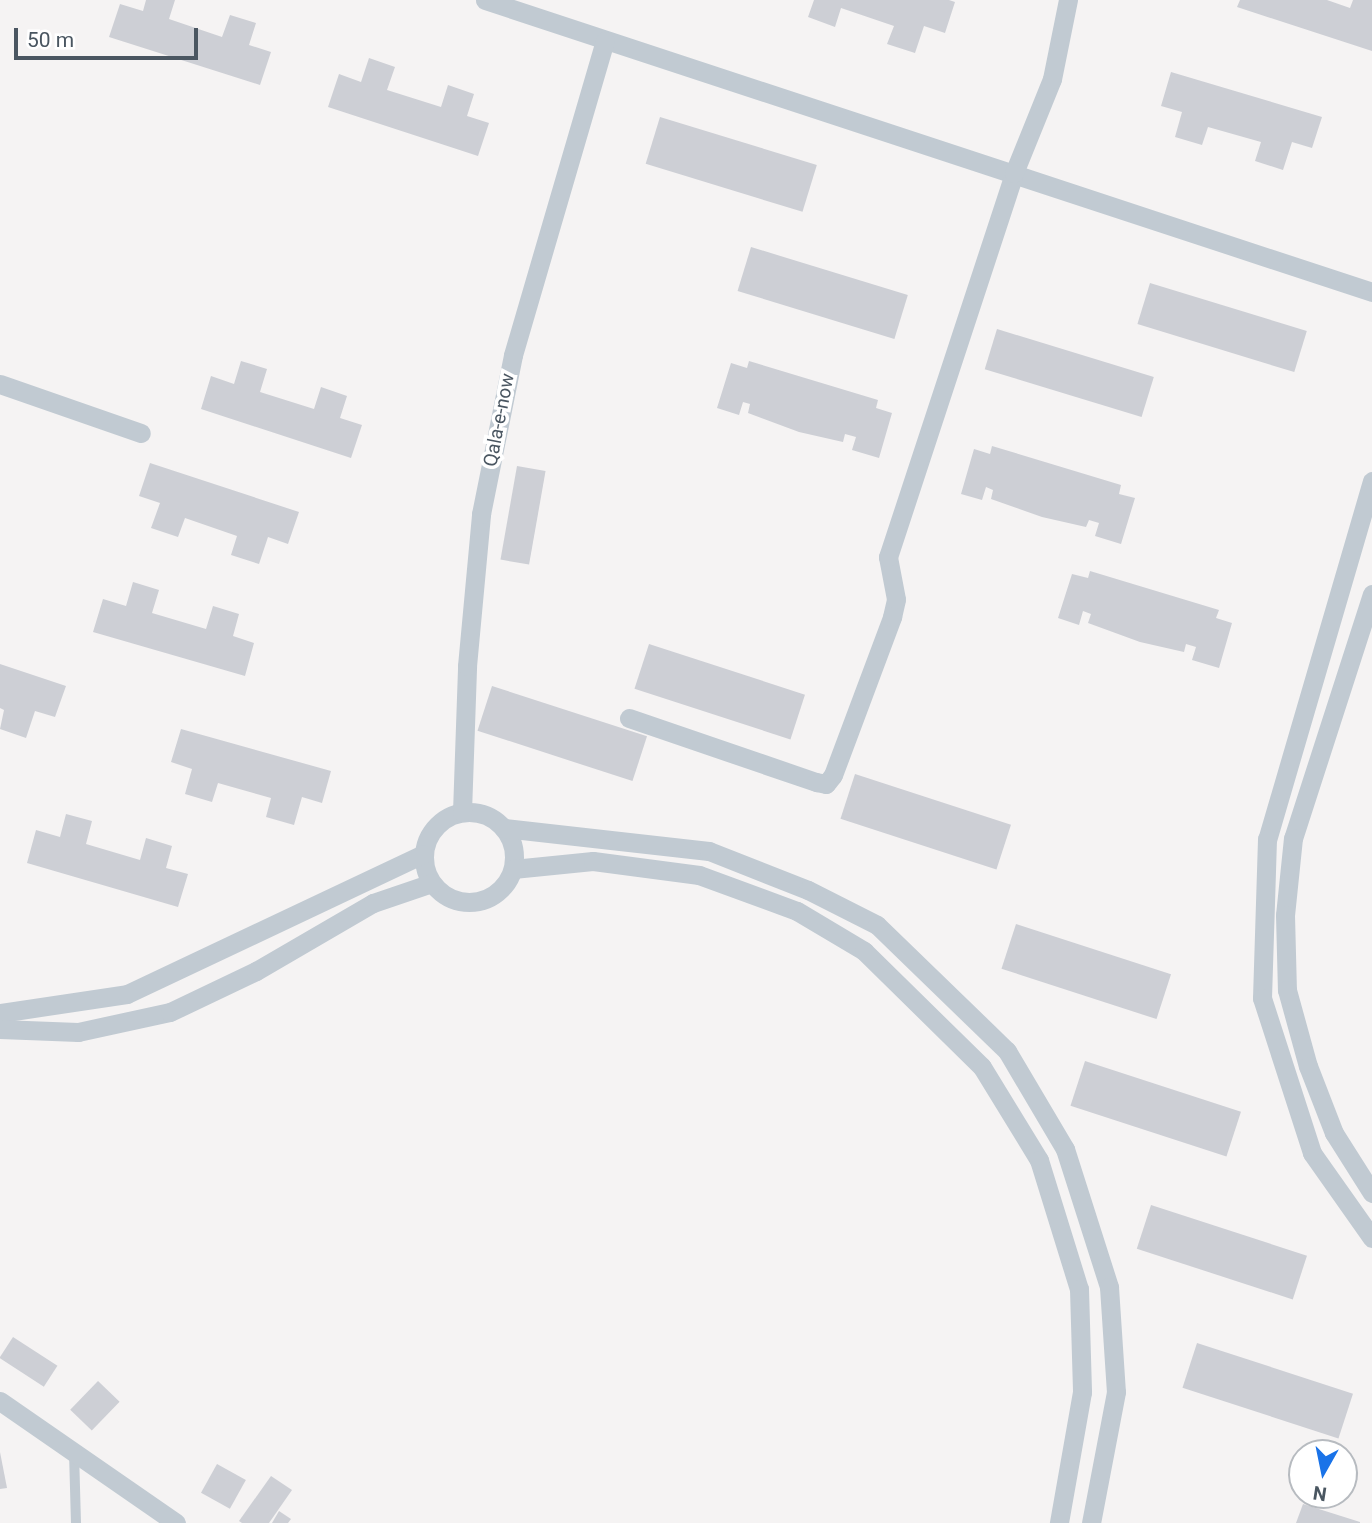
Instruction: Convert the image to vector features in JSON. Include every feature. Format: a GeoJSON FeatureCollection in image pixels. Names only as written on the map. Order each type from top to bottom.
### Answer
{"type":"FeatureCollection","features":[{"type":"Feature","properties":{"kind":"street"},"geometry":{"type":"LineString","coordinates":[[485,0],[1372,292]]}},
{"type":"Feature","properties":{"kind":"street"},"geometry":{"type":"LineString","coordinates":[[629,718],[816,782],[826,784],[833,775],[892,617],[896,599],[888,557],[1014,173],[1052,79],[1068,0]]}},
{"type":"Feature","properties":{"kind":"street","name":"Qala-e-now"},"geometry":{"type":"LineString","coordinates":[[462,812],[467,666],[481,514],[513,355],[606,41]]}},
{"type":"Feature","properties":{"kind":"street"},"geometry":{"type":"LineString","coordinates":[[0,384],[141,433]]}},
{"type":"Feature","properties":{"kind":"street"},"geometry":{"type":"LineString","coordinates":[[1372,481],[1267,839],[1262,998],[1312,1153],[1372,1238]]}},
{"type":"Feature","properties":{"kind":"street"},"geometry":{"type":"LineString","coordinates":[[1372,594],[1293,838],[1285,915],[1287,990],[1308,1066],[1334,1133],[1372,1193]]}},
{"type":"Feature","properties":{"kind":"street"},"geometry":{"type":"LineString","coordinates":[[504,828],[512,841],[513,869],[497,893],[470,903],[443,895],[432,883],[423,854],[435,826],[462,812],[478,813],[504,828],[709,850],[808,890],[877,925],[1007,1051],[1065,1149],[1110,1287],[1116,1392],[1091,1523]]}},
{"type":"Feature","properties":{"kind":"street"},"geometry":{"type":"LineString","coordinates":[[0,1013],[127,994],[423,854]]}},
{"type":"Feature","properties":{"kind":"street"},"geometry":{"type":"LineString","coordinates":[[513,869],[593,861],[699,875],[797,911],[864,951],[982,1067],[1039,1160],[1079,1289],[1082,1392],[1059,1523]]}},
{"type":"Feature","properties":{"kind":"street"},"geometry":{"type":"LineString","coordinates":[[0,1029],[78,1032],[170,1012],[256,971],[373,903],[432,883]]}},
{"type":"Feature","properties":{"kind":"street"},"geometry":{"type":"LineString","coordinates":[[0,1401],[176,1523]]}},
{"type":"Feature","properties":{"kind":"lane"},"geometry":{"type":"LineString","coordinates":[[74,1452],[76,1523]]}},
{"type":"Feature","properties":{"kind":"building"},"geometry":{"type":"Polygon","coordinates":[[[146,0],[175,0],[169,19],[222,37],[230,15],[256,23],[249,45],[271,52],[260,85],[109,37],[120,4],[143,11],[146,0]]]}},
{"type":"Feature","properties":{"kind":"building"},"geometry":{"type":"Polygon","coordinates":[[[814,0],[955,2],[945,33],[924,26],[915,53],[887,44],[894,26],[841,8],[835,27],[808,17],[814,0]]]}},
{"type":"Feature","properties":{"kind":"building"},"geometry":{"type":"Polygon","coordinates":[[[1240,0],[1327,0],[1350,8],[1353,0],[1372,0],[1372,51],[1237,7],[1240,0]]]}},
{"type":"Feature","properties":{"kind":"building"},"geometry":{"type":"Polygon","coordinates":[[[369,58],[395,67],[387,90],[441,107],[448,85],[474,94],[467,116],[489,123],[478,156],[328,107],[339,74],[361,82],[369,58]]]}},
{"type":"Feature","properties":{"kind":"building"},"geometry":{"type":"Polygon","coordinates":[[[1171,72],[1322,117],[1312,148],[1292,142],[1283,170],[1255,161],[1261,142],[1208,127],[1202,145],[1175,137],[1182,112],[1161,106],[1171,72]]]}},
{"type":"Feature","properties":{"kind":"building"},"geometry":{"type":"Polygon","coordinates":[[[660,117],[817,165],[803,212],[646,164],[660,117]]]}},
{"type":"Feature","properties":{"kind":"building"},"geometry":{"type":"Polygon","coordinates":[[[751,247],[908,295],[894,339],[738,291],[751,247]]]}},
{"type":"Feature","properties":{"kind":"building"},"geometry":{"type":"Polygon","coordinates":[[[1150,283],[1307,331],[1294,372],[1137,324],[1150,283]]]}},
{"type":"Feature","properties":{"kind":"building"},"geometry":{"type":"Polygon","coordinates":[[[997,329],[1154,377],[1142,417],[985,369],[997,329]]]}},
{"type":"Feature","properties":{"kind":"building"},"geometry":{"type":"Polygon","coordinates":[[[241,361],[267,369],[260,392],[314,409],[321,387],[347,396],[340,418],[362,425],[351,458],[201,409],[211,376],[234,384],[241,361]]]}},
{"type":"Feature","properties":{"kind":"building"},"geometry":{"type":"Polygon","coordinates":[[[749,361],[878,400],[876,408],[892,413],[879,458],[852,450],[856,437],[845,434],[843,442],[799,432],[748,413],[750,404],[743,402],[739,415],[717,408],[731,363],[747,368],[749,361]]]}},
{"type":"Feature","properties":{"kind":"building"},"geometry":{"type":"Polygon","coordinates":[[[992,446],[1121,485],[1119,494],[1135,498],[1121,544],[1095,536],[1099,523],[1089,520],[1086,527],[1042,517],[991,499],[993,490],[986,487],[982,500],[961,494],[974,449],[990,454],[992,446]]]}},
{"type":"Feature","properties":{"kind":"building"},"geometry":{"type":"Polygon","coordinates":[[[150,463],[299,512],[288,544],[268,537],[259,564],[231,555],[237,536],[185,518],[178,537],[151,528],[160,503],[139,496],[150,463]]]}},
{"type":"Feature","properties":{"kind":"building"},"geometry":{"type":"Polygon","coordinates":[[[517,466],[546,471],[529,565],[501,560],[517,466]]]}},
{"type":"Feature","properties":{"kind":"building"},"geometry":{"type":"Polygon","coordinates":[[[1090,571],[1219,610],[1216,618],[1232,623],[1219,668],[1192,660],[1196,647],[1186,644],[1184,652],[1140,642],[1088,623],[1091,614],[1083,611],[1079,625],[1058,618],[1072,574],[1088,578],[1090,571]]]}},
{"type":"Feature","properties":{"kind":"building"},"geometry":{"type":"Polygon","coordinates":[[[133,582],[159,590],[152,613],[206,629],[213,606],[239,614],[233,636],[254,643],[245,676],[93,632],[103,599],[126,606],[133,582]]]}},
{"type":"Feature","properties":{"kind":"building"},"geometry":{"type":"Polygon","coordinates":[[[649,644],[805,695],[790,739],[634,689],[649,644]]]}},
{"type":"Feature","properties":{"kind":"building"},"geometry":{"type":"Polygon","coordinates":[[[0,664],[66,686],[55,717],[35,711],[26,738],[0,729],[4,710],[0,708],[0,664]]]}},
{"type":"Feature","properties":{"kind":"building"},"geometry":{"type":"Polygon","coordinates":[[[492,686],[647,736],[632,781],[477,731],[492,686]]]}},
{"type":"Feature","properties":{"kind":"building"},"geometry":{"type":"Polygon","coordinates":[[[181,729],[331,771],[322,803],[302,797],[294,825],[266,817],[271,798],[218,783],[212,802],[185,794],[192,769],[171,762],[181,729]]]}},
{"type":"Feature","properties":{"kind":"building"},"geometry":{"type":"Polygon","coordinates":[[[855,774],[1011,825],[996,869],[840,819],[855,774]]]}},
{"type":"Feature","properties":{"kind":"building"},"geometry":{"type":"Polygon","coordinates":[[[66,814],[92,821],[86,844],[140,860],[146,838],[172,846],[166,868],[188,874],[178,907],[27,863],[36,830],[60,837],[66,814]]]}},
{"type":"Feature","properties":{"kind":"building"},"geometry":{"type":"Polygon","coordinates":[[[1016,924],[1171,974],[1156,1019],[1001,969],[1016,924]]]}},
{"type":"Feature","properties":{"kind":"building"},"geometry":{"type":"Polygon","coordinates":[[[1085,1061],[1241,1112],[1226,1156],[1070,1106],[1085,1061]]]}},
{"type":"Feature","properties":{"kind":"building"},"geometry":{"type":"Polygon","coordinates":[[[1151,1205],[1307,1256],[1293,1299],[1137,1249],[1151,1205]]]}},
{"type":"Feature","properties":{"kind":"building"},"geometry":{"type":"Polygon","coordinates":[[[13,1337],[57,1366],[44,1387],[0,1358],[13,1337]]]}},
{"type":"Feature","properties":{"kind":"building"},"geometry":{"type":"Polygon","coordinates":[[[1197,1343],[1353,1394],[1338,1438],[1182,1388],[1197,1343]]]}},
{"type":"Feature","properties":{"kind":"building"},"geometry":{"type":"Polygon","coordinates":[[[98,1381],[120,1402],[92,1431],[70,1410],[98,1381]]]}},
{"type":"Feature","properties":{"kind":"building"},"geometry":{"type":"Polygon","coordinates":[[[0,1452],[7,1488],[0,1489],[0,1452]]]}},
{"type":"Feature","properties":{"kind":"building"},"geometry":{"type":"Polygon","coordinates":[[[217,1464],[246,1480],[230,1509],[201,1493],[217,1464]]]}},
{"type":"Feature","properties":{"kind":"building"},"geometry":{"type":"Polygon","coordinates":[[[271,1476],[292,1490],[269,1523],[242,1523],[239,1521],[271,1476]]]}},
{"type":"Feature","properties":{"kind":"building"},"geometry":{"type":"Polygon","coordinates":[[[1301,1509],[1319,1509],[1360,1522],[1360,1523],[1296,1523],[1301,1509]]]}},
{"type":"Feature","properties":{"kind":"building"},"geometry":{"type":"Polygon","coordinates":[[[279,1511],[291,1519],[288,1523],[272,1523],[279,1511]]]}}]}
